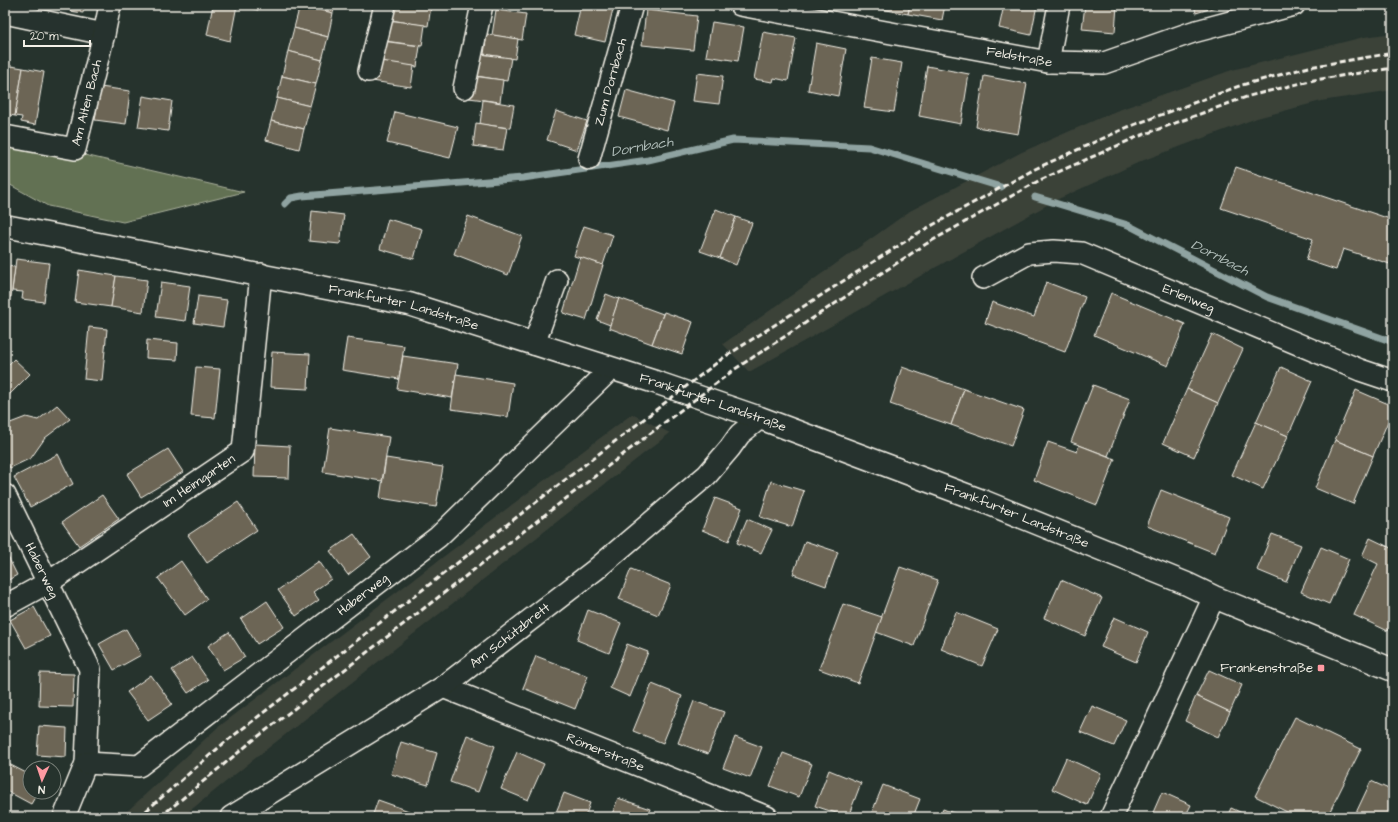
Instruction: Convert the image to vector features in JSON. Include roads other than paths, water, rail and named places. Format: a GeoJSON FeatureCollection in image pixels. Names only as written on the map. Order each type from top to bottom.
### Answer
{"type":"FeatureCollection","features":[{"type":"Feature","properties":{"kind":"street","name":"Am Alten Bach"},"geometry":{"type":"LineString","coordinates":[[5,136],[75,150],[110,5]]}},
{"type":"Feature","properties":{"kind":"street"},"geometry":{"type":"LineString","coordinates":[[369,71],[385,5]]}},
{"type":"Feature","properties":{"kind":"street"},"geometry":{"type":"LineString","coordinates":[[464,88],[482,5]]}},
{"type":"Feature","properties":{"kind":"street","name":"Zum Dornbach"},"geometry":{"type":"LineString","coordinates":[[589,159],[632,5]]}},
{"type":"Feature","properties":{"kind":"street","name":"Feldstraße"},"geometry":{"type":"LineString","coordinates":[[740,5],[1048,62],[1104,63],[1193,32],[1294,5]]}},
{"type":"Feature","properties":{"kind":"street"},"geometry":{"type":"LineString","coordinates":[[1048,62],[1059,5]]}},
{"type":"Feature","properties":{"kind":"street"},"geometry":{"type":"LineString","coordinates":[[5,13],[104,34]]}},
{"type":"Feature","properties":{"kind":"street","name":"Frankfurter Landstraße"},"geometry":{"type":"LineString","coordinates":[[5,226],[261,274],[409,304],[760,418],[985,502],[1393,670]]}},
{"type":"Feature","properties":{"kind":"street","name":"Erlenweg"},"geometry":{"type":"LineString","coordinates":[[983,278],[1029,253],[1054,251],[1081,253],[1360,370],[1393,381]]}},
{"type":"Feature","properties":{"kind":"street","name":"Im Heimgarten"},"geometry":{"type":"LineString","coordinates":[[5,606],[49,582],[243,451],[261,274]]}},
{"type":"Feature","properties":{"kind":"street"},"geometry":{"type":"LineString","coordinates":[[534,344],[557,280]]}},
{"type":"Feature","properties":{"kind":"street","name":"Haberweg"},"geometry":{"type":"LineString","coordinates":[[86,763],[139,766],[438,537],[611,369]]}},
{"type":"Feature","properties":{"kind":"street","name":"Am Schützbrett"},"geometry":{"type":"LineString","coordinates":[[231,817],[443,687],[595,570],[701,480],[730,448],[740,434],[760,418]]}},
{"type":"Feature","properties":{"kind":"street","name":"Haberweg"},"geometry":{"type":"LineString","coordinates":[[5,495],[49,582],[90,669],[86,763],[64,817]]}},
{"type":"Feature","properties":{"kind":"street"},"geometry":{"type":"LineString","coordinates":[[1111,817],[1214,597]]}},
{"type":"Feature","properties":{"kind":"street","name":"Römerstraße"},"geometry":{"type":"LineString","coordinates":[[443,687],[767,817]]}},
{"type":"Feature","properties":{"kind":"waterway","name":"Dornbach"},"geometry":{"type":"LineString","coordinates":[[285,204],[291,198],[302,196],[523,178],[648,160],[733,140],[869,147],[1001,187]]}},
{"type":"Feature","properties":{"kind":"waterway","name":"Dornbach"},"geometry":{"type":"LineString","coordinates":[[1035,197],[1128,225],[1267,297],[1393,342]]}},
{"type":"Feature","properties":{"kind":"railway"},"geometry":{"type":"LineString","coordinates":[[139,817],[224,743],[723,358],[920,232],[1035,169],[1128,127],[1242,85],[1309,67],[1393,53]]}},
{"type":"Feature","properties":{"kind":"railway"},"geometry":{"type":"LineString","coordinates":[[160,817],[251,742],[735,369],[926,244],[1040,180],[1137,137],[1249,96],[1314,80],[1393,68]]}},
{"type":"Feature","properties":{"kind":"place","name":"Frankenstraße"},"geometry":{"type":"Point","coordinates":[1321,668]}}]}
